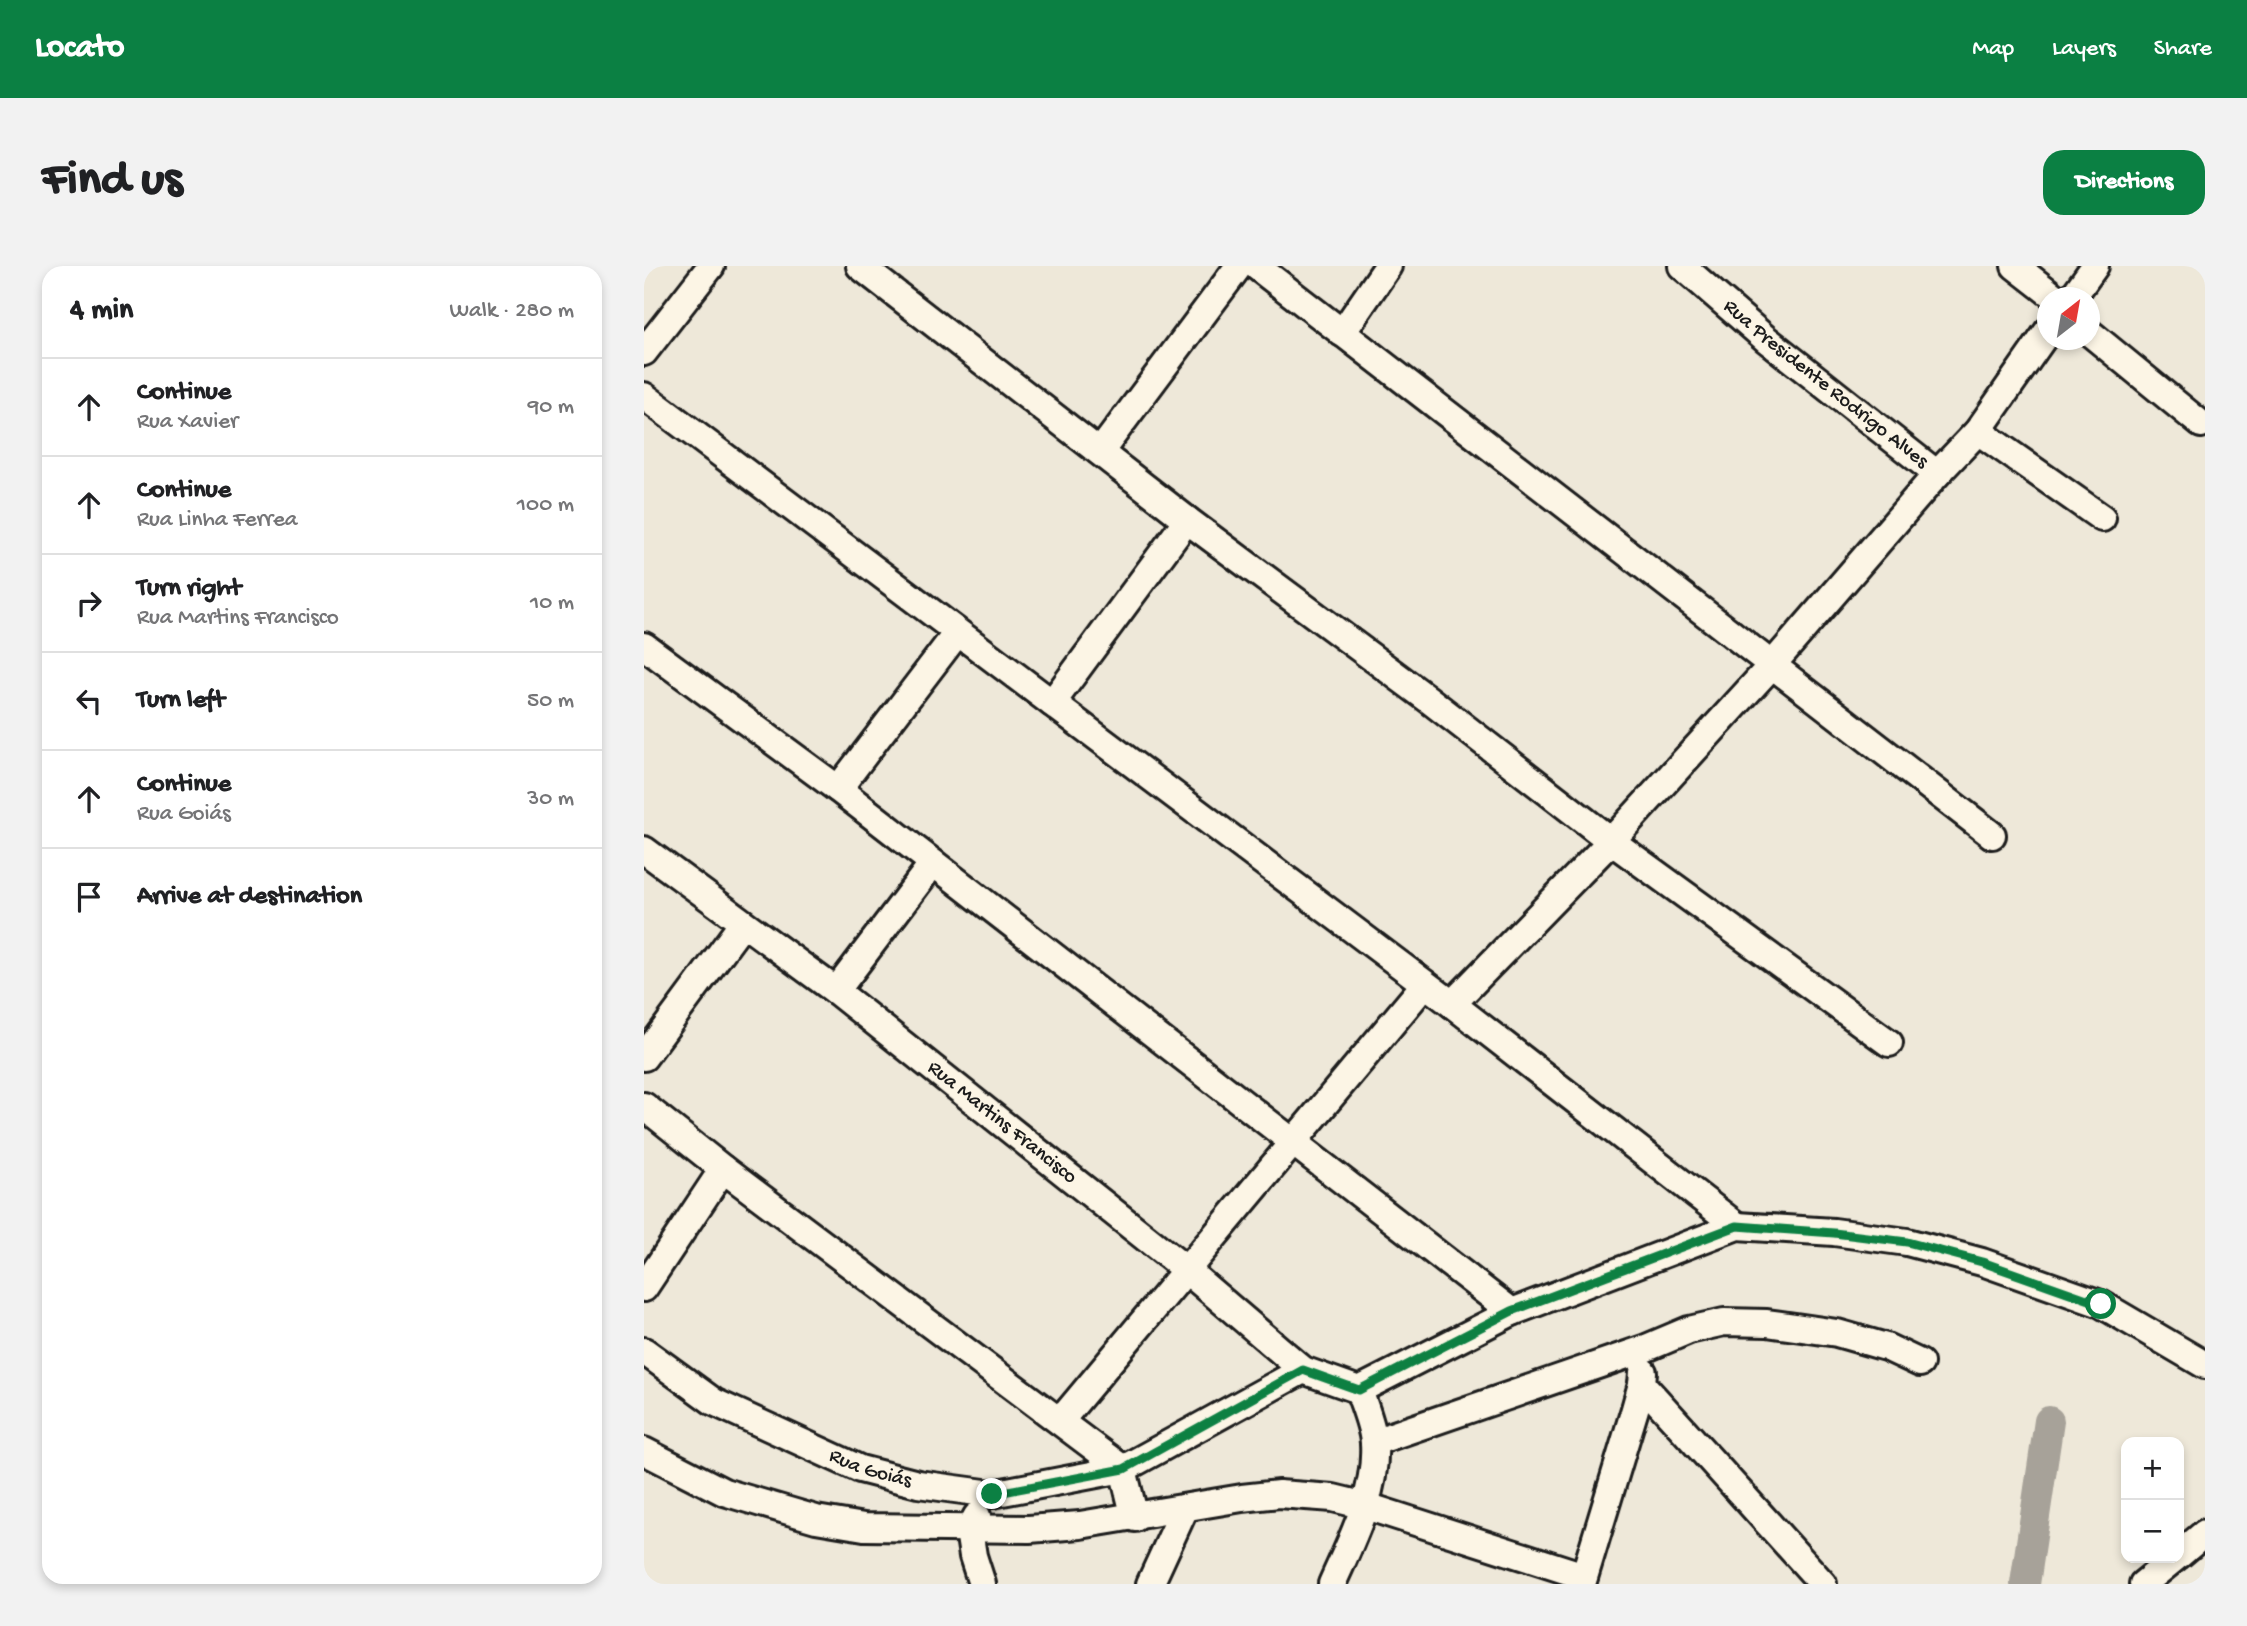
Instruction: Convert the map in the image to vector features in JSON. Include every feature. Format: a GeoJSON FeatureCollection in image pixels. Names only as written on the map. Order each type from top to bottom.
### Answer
{"type":"FeatureCollection","features":[{"type":"Feature","properties":{"kind":"street"},"geometry":{"type":"LineString","coordinates":[[644,352],[711,266]]}},
{"type":"Feature","properties":{"kind":"street"},"geometry":{"type":"LineString","coordinates":[[860,266],[1187,520],[1428,699],[1611,841],[1889,1043]]}},
{"type":"Feature","properties":{"kind":"street"},"geometry":{"type":"LineString","coordinates":[[1100,452],[1239,266]]}},
{"type":"Feature","properties":{"kind":"street"},"geometry":{"type":"LineString","coordinates":[[1256,266],[1992,835]]}},
{"type":"Feature","properties":{"kind":"street"},"geometry":{"type":"LineString","coordinates":[[1342,333],[1388,266]]}},
{"type":"Feature","properties":{"kind":"street","name":"Rua Presidente Rodrigo Alves"},"geometry":{"type":"LineString","coordinates":[[1682,266],[1766,339],[1937,474]]}},
{"type":"Feature","properties":{"kind":"street"},"geometry":{"type":"LineString","coordinates":[[2015,266],[2042,287]]}},
{"type":"Feature","properties":{"kind":"street"},"geometry":{"type":"LineString","coordinates":[[2080,287],[2095,266]]}},
{"type":"Feature","properties":{"kind":"street"},"geometry":{"type":"LineString","coordinates":[[2100,341],[2201,424]]}},
{"type":"Feature","properties":{"kind":"street"},"geometry":{"type":"LineString","coordinates":[[1452,1004],[1611,841],[1772,665],[1937,474],[1979,431],[2037,347]]}},
{"type":"Feature","properties":{"kind":"street"},"geometry":{"type":"LineString","coordinates":[[644,396],[1452,1004],[1737,1226]]}},
{"type":"Feature","properties":{"kind":"street"},"geometry":{"type":"LineString","coordinates":[[1979,431],[2102,518]]}},
{"type":"Feature","properties":{"kind":"street"},"geometry":{"type":"LineString","coordinates":[[1052,703],[1187,520]]}},
{"type":"Feature","properties":{"kind":"street"},"geometry":{"type":"LineString","coordinates":[[838,789],[957,633]]}},
{"type":"Feature","properties":{"kind":"street"},"geometry":{"type":"LineString","coordinates":[[644,646],[838,789],[1512,1311]]}},
{"type":"Feature","properties":{"kind":"street","name":"Rua Martins Francisco"},"geometry":{"type":"LineString","coordinates":[[644,850],[836,990],[1185,1269],[1303,1370],[1359,1390]]}},
{"type":"Feature","properties":{"kind":"street"},"geometry":{"type":"LineString","coordinates":[[836,990],[933,863]]}},
{"type":"Feature","properties":{"kind":"street"},"geometry":{"type":"LineString","coordinates":[[644,1057],[743,923]]}},
{"type":"Feature","properties":{"kind":"street"},"geometry":{"type":"LineString","coordinates":[[1061,1420],[1425,984]]}},
{"type":"Feature","properties":{"kind":"street"},"geometry":{"type":"LineString","coordinates":[[644,1106],[723,1169],[1124,1469],[1135,1518]]}},
{"type":"Feature","properties":{"kind":"street"},"geometry":{"type":"LineString","coordinates":[[644,1288],[723,1169]]}},
{"type":"Feature","properties":{"kind":"street"},"geometry":{"type":"LineString","coordinates":[[1332,1584],[1366,1506],[1374,1442],[1359,1390],[1512,1311],[1737,1226],[1834,1233],[1907,1242],[1982,1262],[2101,1304],[2205,1365]]}},
{"type":"Feature","properties":{"kind":"street"},"geometry":{"type":"LineString","coordinates":[[1374,1442],[1644,1349],[1689,1329],[1724,1322],[1767,1323],[1837,1332],[1886,1347],[1920,1363]]}},
{"type":"Feature","properties":{"kind":"street"},"geometry":{"type":"LineString","coordinates":[[644,1451],[724,1492],[816,1519],[864,1527],[969,1530],[1041,1528],[1135,1518],[1279,1494],[1333,1498],[1366,1506],[1583,1580],[1642,1384],[1644,1349]]}},
{"type":"Feature","properties":{"kind":"street","name":"Rua Goiás"},"geometry":{"type":"LineString","coordinates":[[644,1351],[714,1402],[860,1469],[918,1484],[992,1494],[1124,1469],[1303,1370]]}},
{"type":"Feature","properties":{"kind":"street"},"geometry":{"type":"LineString","coordinates":[[1642,1384],[1823,1584]]}},
{"type":"Feature","properties":{"kind":"street"},"geometry":{"type":"LineString","coordinates":[[982,1584],[973,1556],[969,1530],[992,1494]]}},
{"type":"Feature","properties":{"kind":"street"},"geometry":{"type":"LineString","coordinates":[[1150,1584],[1185,1508]]}},
{"type":"Feature","properties":{"kind":"street"},"geometry":{"type":"LineString","coordinates":[[2184,1550],[2205,1533]]}},
{"type":"Feature","properties":{"kind":"street"},"geometry":{"type":"LineString","coordinates":[[2143,1584],[2168,1563]]}},
{"type":"Feature","properties":{"kind":"waterway"},"geometry":{"type":"LineString","coordinates":[[2025,1584],[2049,1421]]}},
{"type":"Feature","properties":{"kind":"route"},"geometry":{"type":"LineString","coordinates":[[992,1494],[1124,1469],[1303,1370],[1359,1390],[1512,1311],[1577,1289],[1737,1226],[1834,1233],[1907,1242],[1982,1262],[2101,1304]]}}]}
